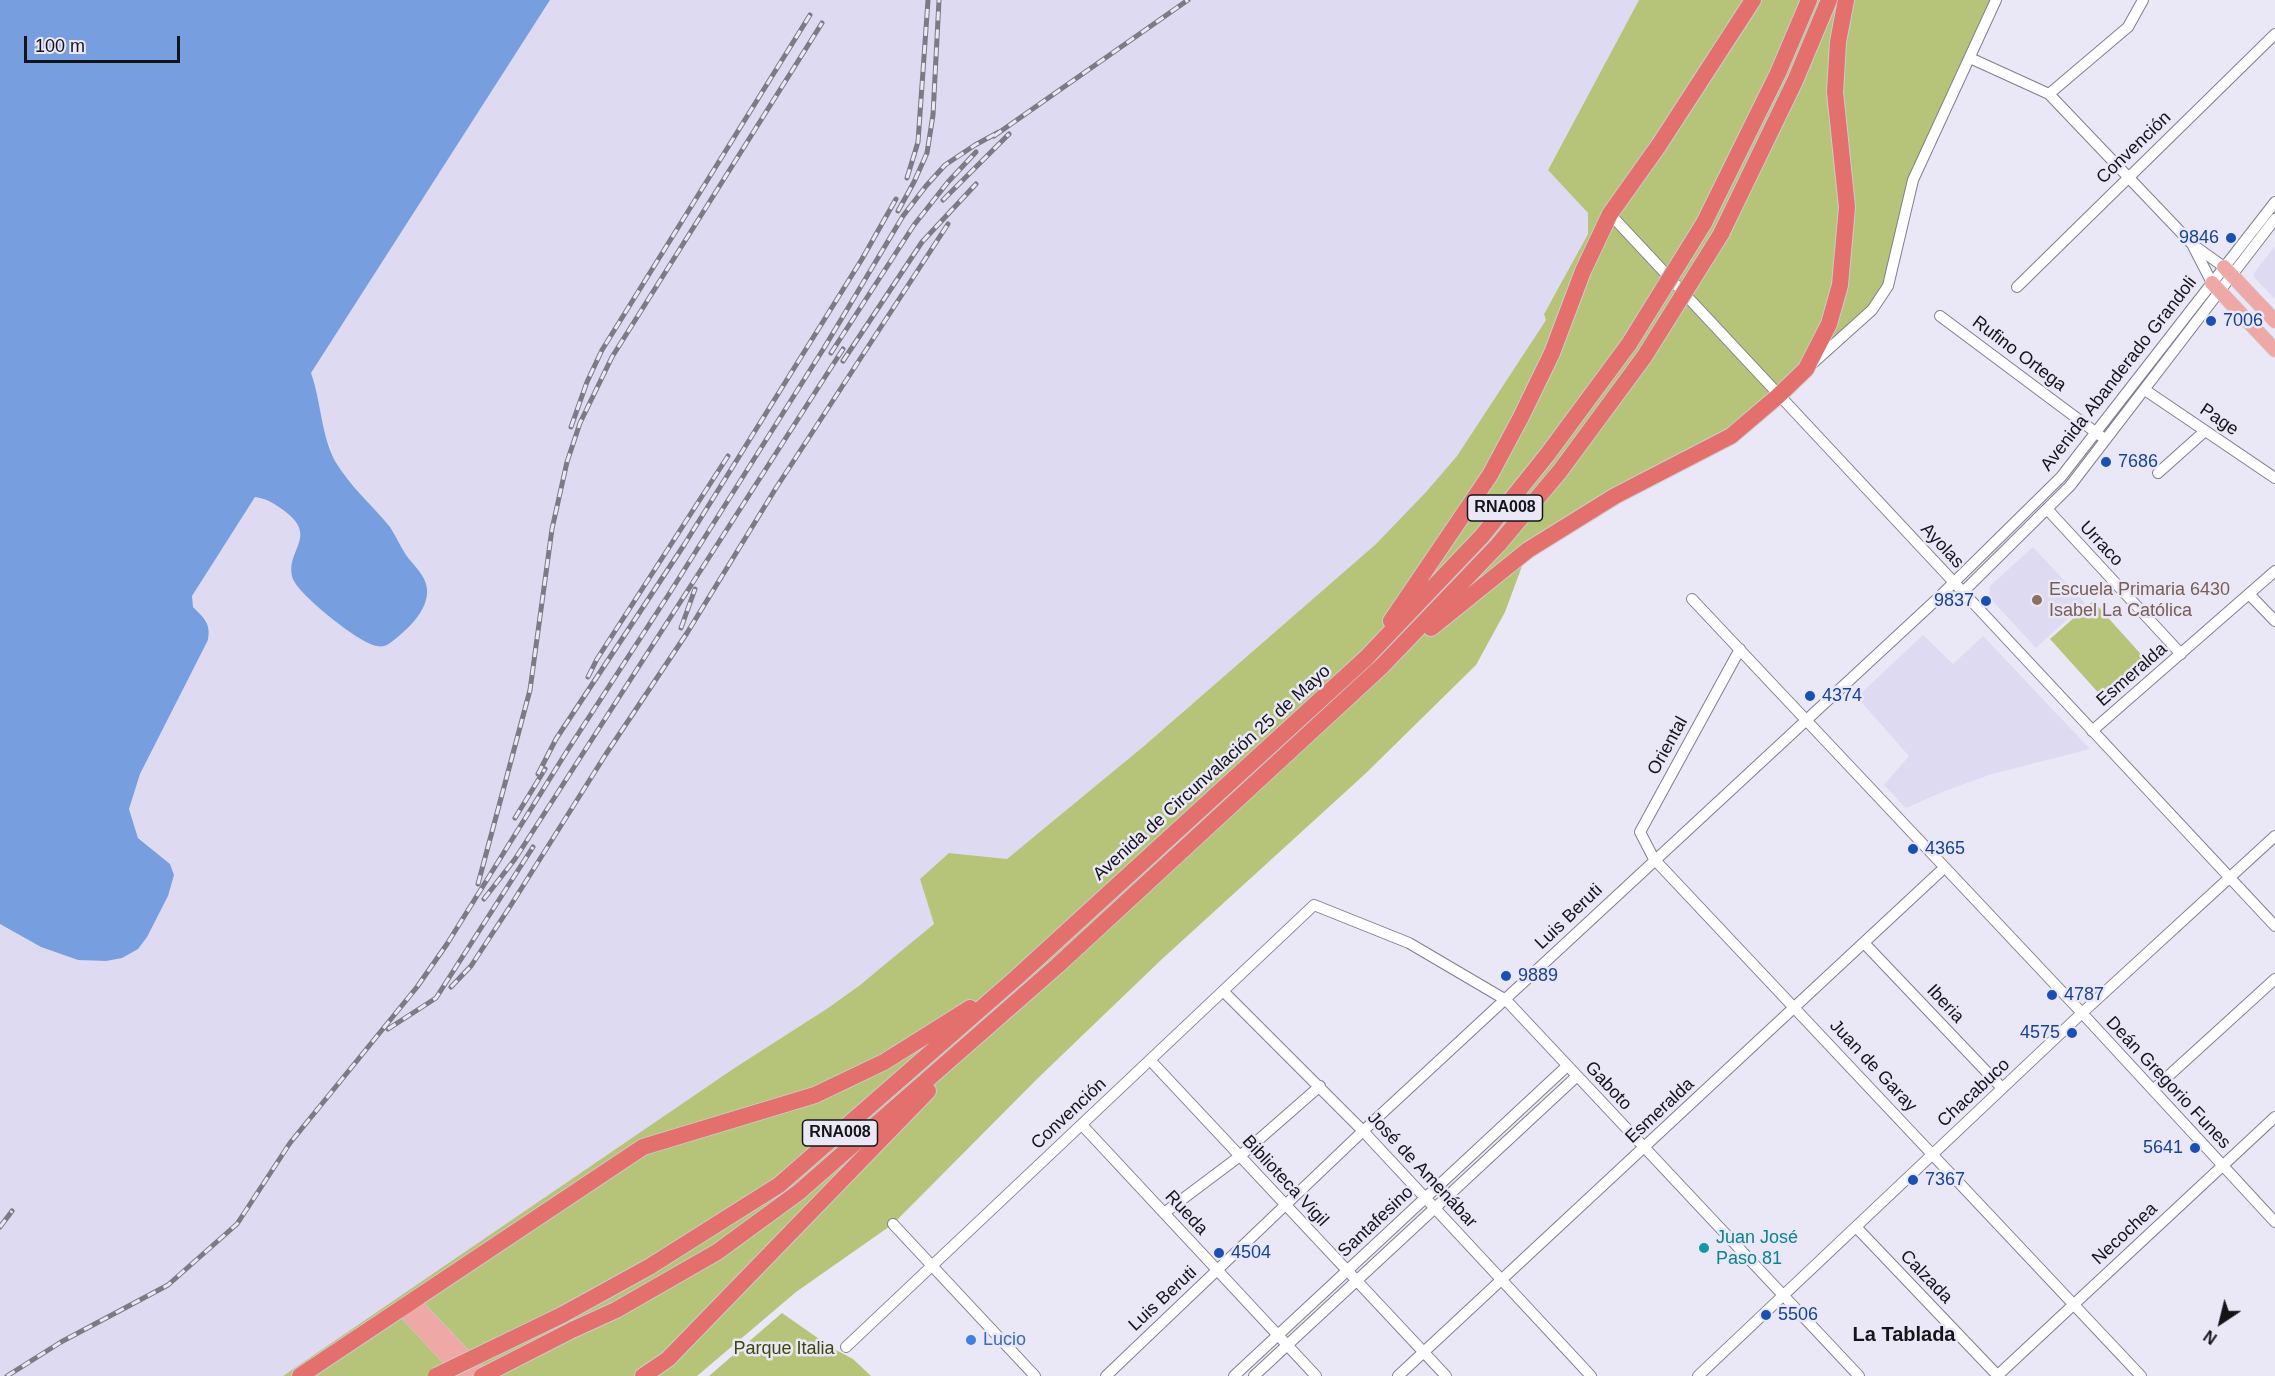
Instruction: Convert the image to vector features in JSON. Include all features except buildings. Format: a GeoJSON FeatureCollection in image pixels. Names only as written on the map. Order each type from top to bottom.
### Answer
{"type":"FeatureCollection","features":[{"type":"Feature","properties":{"kind":"highway"},"geometry":{"type":"LineString","coordinates":[[1366,658],[1490,475],[1552,352],[1583,271],[1610,214],[1659,145],[1753,0]]}},
{"type":"Feature","properties":{"kind":"highway","name":"Avenida de Circunvalación 25 de Mayo"},"geometry":{"type":"LineString","coordinates":[[436,1376],[562,1315],[649,1268],[779,1185],[1016,978],[1366,658],[1482,536],[1548,455],[1629,344],[1704,223],[1778,73],[1809,0]]}},
{"type":"Feature","properties":{"kind":"highway","name":"Avenida de Circunvalación 25 de Mayo"},"geometry":{"type":"LineString","coordinates":[[482,1376],[616,1310],[717,1252],[799,1192],[1065,958],[1382,666],[1498,545],[1560,471],[1644,357],[1721,234],[1791,92],[1829,0]]}},
{"type":"Feature","properties":{"kind":"highway"},"geometry":{"type":"LineString","coordinates":[[1778,396],[1806,369],[1829,324],[1840,285],[1847,207],[1835,92],[1838,42],[1846,0]]}},
{"type":"Feature","properties":{"kind":"highway","name":"RNA008"},"geometry":{"type":"LineString","coordinates":[[1382,666],[1528,550],[1615,496],[1731,436],[1778,396]]}},
{"type":"Feature","properties":{"kind":"highway","name":"RNA008"},"geometry":{"type":"LineString","coordinates":[[407,1304],[643,1147],[815,1095],[884,1062],[1016,978]]}},
{"type":"Feature","properties":{"kind":"highway"},"geometry":{"type":"LineString","coordinates":[[643,1376],[668,1359],[842,1182],[1002,1013]]}},
{"type":"Feature","properties":{"kind":"highway"},"geometry":{"type":"LineString","coordinates":[[300,1376],[407,1304]]}},
{"type":"Feature","properties":{"kind":"main road"},"geometry":{"type":"LineString","coordinates":[[2228,271],[2275,321]]}},
{"type":"Feature","properties":{"kind":"main road"},"geometry":{"type":"LineString","coordinates":[[2216,287],[2275,350]]}},
{"type":"Feature","properties":{"kind":"main road"},"geometry":{"type":"LineString","coordinates":[[407,1304],[465,1376]]}},
{"type":"Feature","properties":{"kind":"main road"},"geometry":{"type":"LineString","coordinates":[[407,1304],[482,1376]]}},
{"type":"Feature","properties":{"kind":"street"},"geometry":{"type":"LineString","coordinates":[[1806,369],[1872,310],[1888,286],[1913,180],[1996,0]]}},
{"type":"Feature","properties":{"kind":"street"},"geometry":{"type":"LineString","coordinates":[[2049,94],[2128,27],[2143,0]]}},
{"type":"Feature","properties":{"kind":"street","name":"Convención"},"geometry":{"type":"LineString","coordinates":[[2017,287],[2127,176],[2275,34]]}},
{"type":"Feature","properties":{"kind":"street"},"geometry":{"type":"LineString","coordinates":[[1970,57],[2049,94],[2192,244],[2228,271]]}},
{"type":"Feature","properties":{"kind":"street","name":"Avenida Abanderado Grandoli"},"geometry":{"type":"LineString","coordinates":[[1963,592],[2070,486],[2107,440],[2145,390],[2275,202]]}},
{"type":"Feature","properties":{"kind":"street","name":"Ayolas"},"geometry":{"type":"LineString","coordinates":[[1610,214],[2275,926]]}},
{"type":"Feature","properties":{"kind":"street","name":"Avenida Abanderado Grandoli"},"geometry":{"type":"LineString","coordinates":[[2228,271],[2275,219]]}},
{"type":"Feature","properties":{"kind":"street"},"geometry":{"type":"LineString","coordinates":[[2192,244],[2216,287]]}},
{"type":"Feature","properties":{"kind":"street","name":"Avenida Abanderado Grandoli"},"geometry":{"type":"LineString","coordinates":[[1953,583],[2061,477],[2216,287]]}},
{"type":"Feature","properties":{"kind":"street","name":"Rufino Ortega"},"geometry":{"type":"LineString","coordinates":[[1940,316],[2107,440]]}},
{"type":"Feature","properties":{"kind":"street","name":"Page"},"geometry":{"type":"LineString","coordinates":[[2145,390],[2275,478]]}},
{"type":"Feature","properties":{"kind":"street"},"geometry":{"type":"LineString","coordinates":[[2158,473],[2205,430]]}},
{"type":"Feature","properties":{"kind":"street","name":"Urraco"},"geometry":{"type":"LineString","coordinates":[[2047,509],[2181,654]]}},
{"type":"Feature","properties":{"kind":"street","name":"Esmeralda"},"geometry":{"type":"LineString","coordinates":[[2092,732],[2275,571]]}},
{"type":"Feature","properties":{"kind":"street","name":"Luis Beruti"},"geometry":{"type":"LineString","coordinates":[[1106,1376],[1363,1131],[1953,583]]}},
{"type":"Feature","properties":{"kind":"street"},"geometry":{"type":"LineString","coordinates":[[2249,594],[2275,621]]}},
{"type":"Feature","properties":{"kind":"street","name":"Deán Gregorio Funes"},"geometry":{"type":"LineString","coordinates":[[1692,598],[2275,1222]]}},
{"type":"Feature","properties":{"kind":"street","name":"Oriental"},"geometry":{"type":"LineString","coordinates":[[1654,859],[1640,832],[1740,649]]}},
{"type":"Feature","properties":{"kind":"street","name":"Chacabuco"},"geometry":{"type":"LineString","coordinates":[[1698,1376],[2082,1013],[2275,836]]}},
{"type":"Feature","properties":{"kind":"street","name":"Juan de Garay"},"geometry":{"type":"LineString","coordinates":[[1654,859],[2141,1376]]}},
{"type":"Feature","properties":{"kind":"street","name":"Esmeralda"},"geometry":{"type":"LineString","coordinates":[[1398,1376],[1944,868]]}},
{"type":"Feature","properties":{"kind":"street","name":"Convención"},"geometry":{"type":"LineString","coordinates":[[846,1347],[1314,905]]}},
{"type":"Feature","properties":{"kind":"street","name":"Gaboto"},"geometry":{"type":"LineString","coordinates":[[1314,905],[1409,943],[1506,1000],[1566,1067],[1859,1376]]}},
{"type":"Feature","properties":{"kind":"street","name":"Iberia"},"geometry":{"type":"LineString","coordinates":[[1864,943],[2002,1088]]}},
{"type":"Feature","properties":{"kind":"street"},"geometry":{"type":"LineString","coordinates":[[2153,1090],[2275,979]]}},
{"type":"Feature","properties":{"kind":"street","name":"José de Amenábar"},"geometry":{"type":"LineString","coordinates":[[1223,991],[1363,1131],[1590,1376]]}},
{"type":"Feature","properties":{"kind":"street","name":"Biblioteca Vigil"},"geometry":{"type":"LineString","coordinates":[[1150,1060],[1446,1376]]}},
{"type":"Feature","properties":{"kind":"street","name":"Santafesino"},"geometry":{"type":"LineString","coordinates":[[1234,1376],[1566,1067]]}},
{"type":"Feature","properties":{"kind":"street","name":"Santafesino"},"geometry":{"type":"LineString","coordinates":[[1254,1376],[1576,1077]]}},
{"type":"Feature","properties":{"kind":"street"},"geometry":{"type":"LineString","coordinates":[[1164,1213],[1240,1156],[1320,1086]]}},
{"type":"Feature","properties":{"kind":"street","name":"Necochea"},"geometry":{"type":"LineString","coordinates":[[1997,1376],[2275,1117]]}},
{"type":"Feature","properties":{"kind":"street","name":"Rueda"},"geometry":{"type":"LineString","coordinates":[[1082,1125],[1316,1376]]}},
{"type":"Feature","properties":{"kind":"street"},"geometry":{"type":"LineString","coordinates":[[893,1224],[1035,1376]]}},
{"type":"Feature","properties":{"kind":"street","name":"Calzada"},"geometry":{"type":"LineString","coordinates":[[1856,1227],[1997,1376]]}},
{"type":"Feature","properties":{"kind":"shaded area"},"geometry":{"type":"Polygon","coordinates":[[[550,0],[1639,0],[1548,169],[1588,213],[1588,234],[1544,313],[1546,320],[1457,456],[1376,544],[1144,746],[1007,859],[949,853],[920,879],[934,924],[892,960],[828,1008],[733,1069],[283,1376],[0,1376],[0,924],[41,947],[78,960],[106,961],[170,864],[138,837],[129,809],[140,774],[208,640],[207,621],[193,607],[192,596],[255,497],[276,504],[296,520],[301,529],[301,539],[294,554],[302,591],[342,627],[394,639],[416,618],[426,601],[427,588],[422,574],[405,554],[392,530],[342,472],[334,459],[324,430],[311,373],[550,0]]]}},
{"type":"Feature","properties":{"kind":"shaded area"},"geometry":{"type":"Polygon","coordinates":[[[2275,246],[2275,299],[2254,277],[2254,273],[2275,246]]]}},
{"type":"Feature","properties":{"kind":"shaded area","name":"Escuela Primaria 6430 Isabel La Católica"},"geometry":{"type":"Polygon","coordinates":[[[2033,547],[2085,603],[2036,648],[1989,597],[1990,586],[2033,547]]]}},
{"type":"Feature","properties":{"kind":"shaded area"},"geometry":{"type":"Polygon","coordinates":[[[1923,635],[1953,664],[1983,636],[2090,749],[1992,774],[1906,808],[1884,785],[1909,756],[1857,697],[1923,635]]]}},
{"type":"Feature","properties":{"kind":"green space"},"geometry":{"type":"Polygon","coordinates":[[[1639,0],[1996,0],[1913,180],[1894,263],[1872,310],[1731,436],[1528,550],[1505,612],[1476,665],[1365,774],[1161,960],[1037,1079],[893,1224],[796,1292],[697,1376],[283,1376],[860,985],[934,924],[920,879],[949,853],[1007,859],[1144,746],[1376,544],[1457,456],[1546,320],[1544,314],[1588,234],[1588,213],[1548,170],[1639,0]]]}},
{"type":"Feature","properties":{"kind":"green space"},"geometry":{"type":"Polygon","coordinates":[[[2093,601],[2147,661],[2104,699],[2050,639],[2093,601]]]}},
{"type":"Feature","properties":{"kind":"green space","name":"Parque Italia"},"geometry":{"type":"Polygon","coordinates":[[[782,1313],[832,1348],[853,1359],[871,1376],[709,1376],[782,1313]]]}},
{"type":"Feature","properties":{"kind":"water"},"geometry":{"type":"Polygon","coordinates":[[[0,0],[550,0],[311,373],[330,451],[354,487],[390,527],[406,555],[422,575],[427,589],[424,605],[415,620],[387,645],[377,646],[358,637],[318,607],[293,579],[291,569],[300,537],[300,530],[296,522],[276,505],[255,497],[192,596],[193,607],[207,625],[208,640],[140,774],[129,809],[138,838],[170,864],[174,875],[168,896],[147,937],[138,949],[122,958],[106,961],[78,960],[41,947],[0,924],[0,0]]]}},
{"type":"Feature","properties":{"kind":"railway"},"geometry":{"type":"LineString","coordinates":[[907,178],[918,142],[928,0]]}},
{"type":"Feature","properties":{"kind":"railway"},"geometry":{"type":"LineString","coordinates":[[898,211],[927,153],[933,115],[939,0]]}},
{"type":"Feature","properties":{"kind":"railway"},"geometry":{"type":"LineString","coordinates":[[994,136],[1188,0]]}},
{"type":"Feature","properties":{"kind":"railway"},"geometry":{"type":"LineString","coordinates":[[571,427],[587,382],[602,350],[810,15]]}},
{"type":"Feature","properties":{"kind":"railway"},"geometry":{"type":"LineString","coordinates":[[478,884],[530,690],[552,529],[567,462],[580,423],[612,357],[822,23]]}},
{"type":"Feature","properties":{"kind":"railway"},"geometry":{"type":"LineString","coordinates":[[7,1376],[61,1342],[168,1285],[237,1224],[290,1143],[417,987],[447,944],[824,348],[903,216],[945,165],[999,132]]}},
{"type":"Feature","properties":{"kind":"railway"},"geometry":{"type":"LineString","coordinates":[[943,200],[1009,134]]}},
{"type":"Feature","properties":{"kind":"railway"},"geometry":{"type":"LineString","coordinates":[[831,353],[914,225],[948,182],[976,152]]}},
{"type":"Feature","properties":{"kind":"railway"},"geometry":{"type":"LineString","coordinates":[[843,361],[922,242],[976,184]]}},
{"type":"Feature","properties":{"kind":"railway"},"geometry":{"type":"LineString","coordinates":[[538,774],[556,739],[684,545],[862,259],[896,199]]}},
{"type":"Feature","properties":{"kind":"railway"},"geometry":{"type":"LineString","coordinates":[[451,987],[471,966],[511,905],[606,754],[687,633],[776,488],[948,224]]}},
{"type":"Feature","properties":{"kind":"railway"},"geometry":{"type":"LineString","coordinates":[[484,899],[515,859],[843,349]]}},
{"type":"Feature","properties":{"kind":"railway"},"geometry":{"type":"LineString","coordinates":[[588,677],[597,659],[728,456]]}},
{"type":"Feature","properties":{"kind":"railway"},"geometry":{"type":"LineString","coordinates":[[681,628],[695,589]]}},
{"type":"Feature","properties":{"kind":"railway"},"geometry":{"type":"LineString","coordinates":[[515,818],[545,769]]}},
{"type":"Feature","properties":{"kind":"railway"},"geometry":{"type":"LineString","coordinates":[[388,1029],[436,998],[533,847]]}},
{"type":"Feature","properties":{"kind":"railway"},"geometry":{"type":"LineString","coordinates":[[0,1227],[12,1211]]}},
{"type":"Feature","properties":{"kind":"place","name":"9846"},"geometry":{"type":"Point","coordinates":[2231,238]}},
{"type":"Feature","properties":{"kind":"place","name":"7006"},"geometry":{"type":"Point","coordinates":[2211,321]}},
{"type":"Feature","properties":{"kind":"place","name":"7686"},"geometry":{"type":"Point","coordinates":[2106,462]}},
{"type":"Feature","properties":{"kind":"place","name":"Escuela Primaria 6430 Isabel La Católica"},"geometry":{"type":"Point","coordinates":[2037,600]}},
{"type":"Feature","properties":{"kind":"place","name":"9837"},"geometry":{"type":"Point","coordinates":[1986,601]}},
{"type":"Feature","properties":{"kind":"place","name":"4374"},"geometry":{"type":"Point","coordinates":[1810,696]}},
{"type":"Feature","properties":{"kind":"place","name":"4365"},"geometry":{"type":"Point","coordinates":[1913,849]}},
{"type":"Feature","properties":{"kind":"place","name":"9889"},"geometry":{"type":"Point","coordinates":[1506,976]}},
{"type":"Feature","properties":{"kind":"place","name":"4787"},"geometry":{"type":"Point","coordinates":[2052,995]}},
{"type":"Feature","properties":{"kind":"place","name":"4575"},"geometry":{"type":"Point","coordinates":[2072,1033]}},
{"type":"Feature","properties":{"kind":"place","name":"5641"},"geometry":{"type":"Point","coordinates":[2195,1148]}},
{"type":"Feature","properties":{"kind":"place","name":"7367"},"geometry":{"type":"Point","coordinates":[1913,1180]}},
{"type":"Feature","properties":{"kind":"place","name":"Juan José Paso 81"},"geometry":{"type":"Point","coordinates":[1704,1248]}},
{"type":"Feature","properties":{"kind":"place","name":"4504"},"geometry":{"type":"Point","coordinates":[1219,1253]}},
{"type":"Feature","properties":{"kind":"place","name":"5506"},"geometry":{"type":"Point","coordinates":[1766,1315]}},
{"type":"Feature","properties":{"kind":"place","name":"Lucio"},"geometry":{"type":"Point","coordinates":[971,1340]}},
{"type":"Feature","properties":{"kind":"district","name":"La Tablada"},"geometry":{"type":"Point","coordinates":[1904,1335]}}]}
